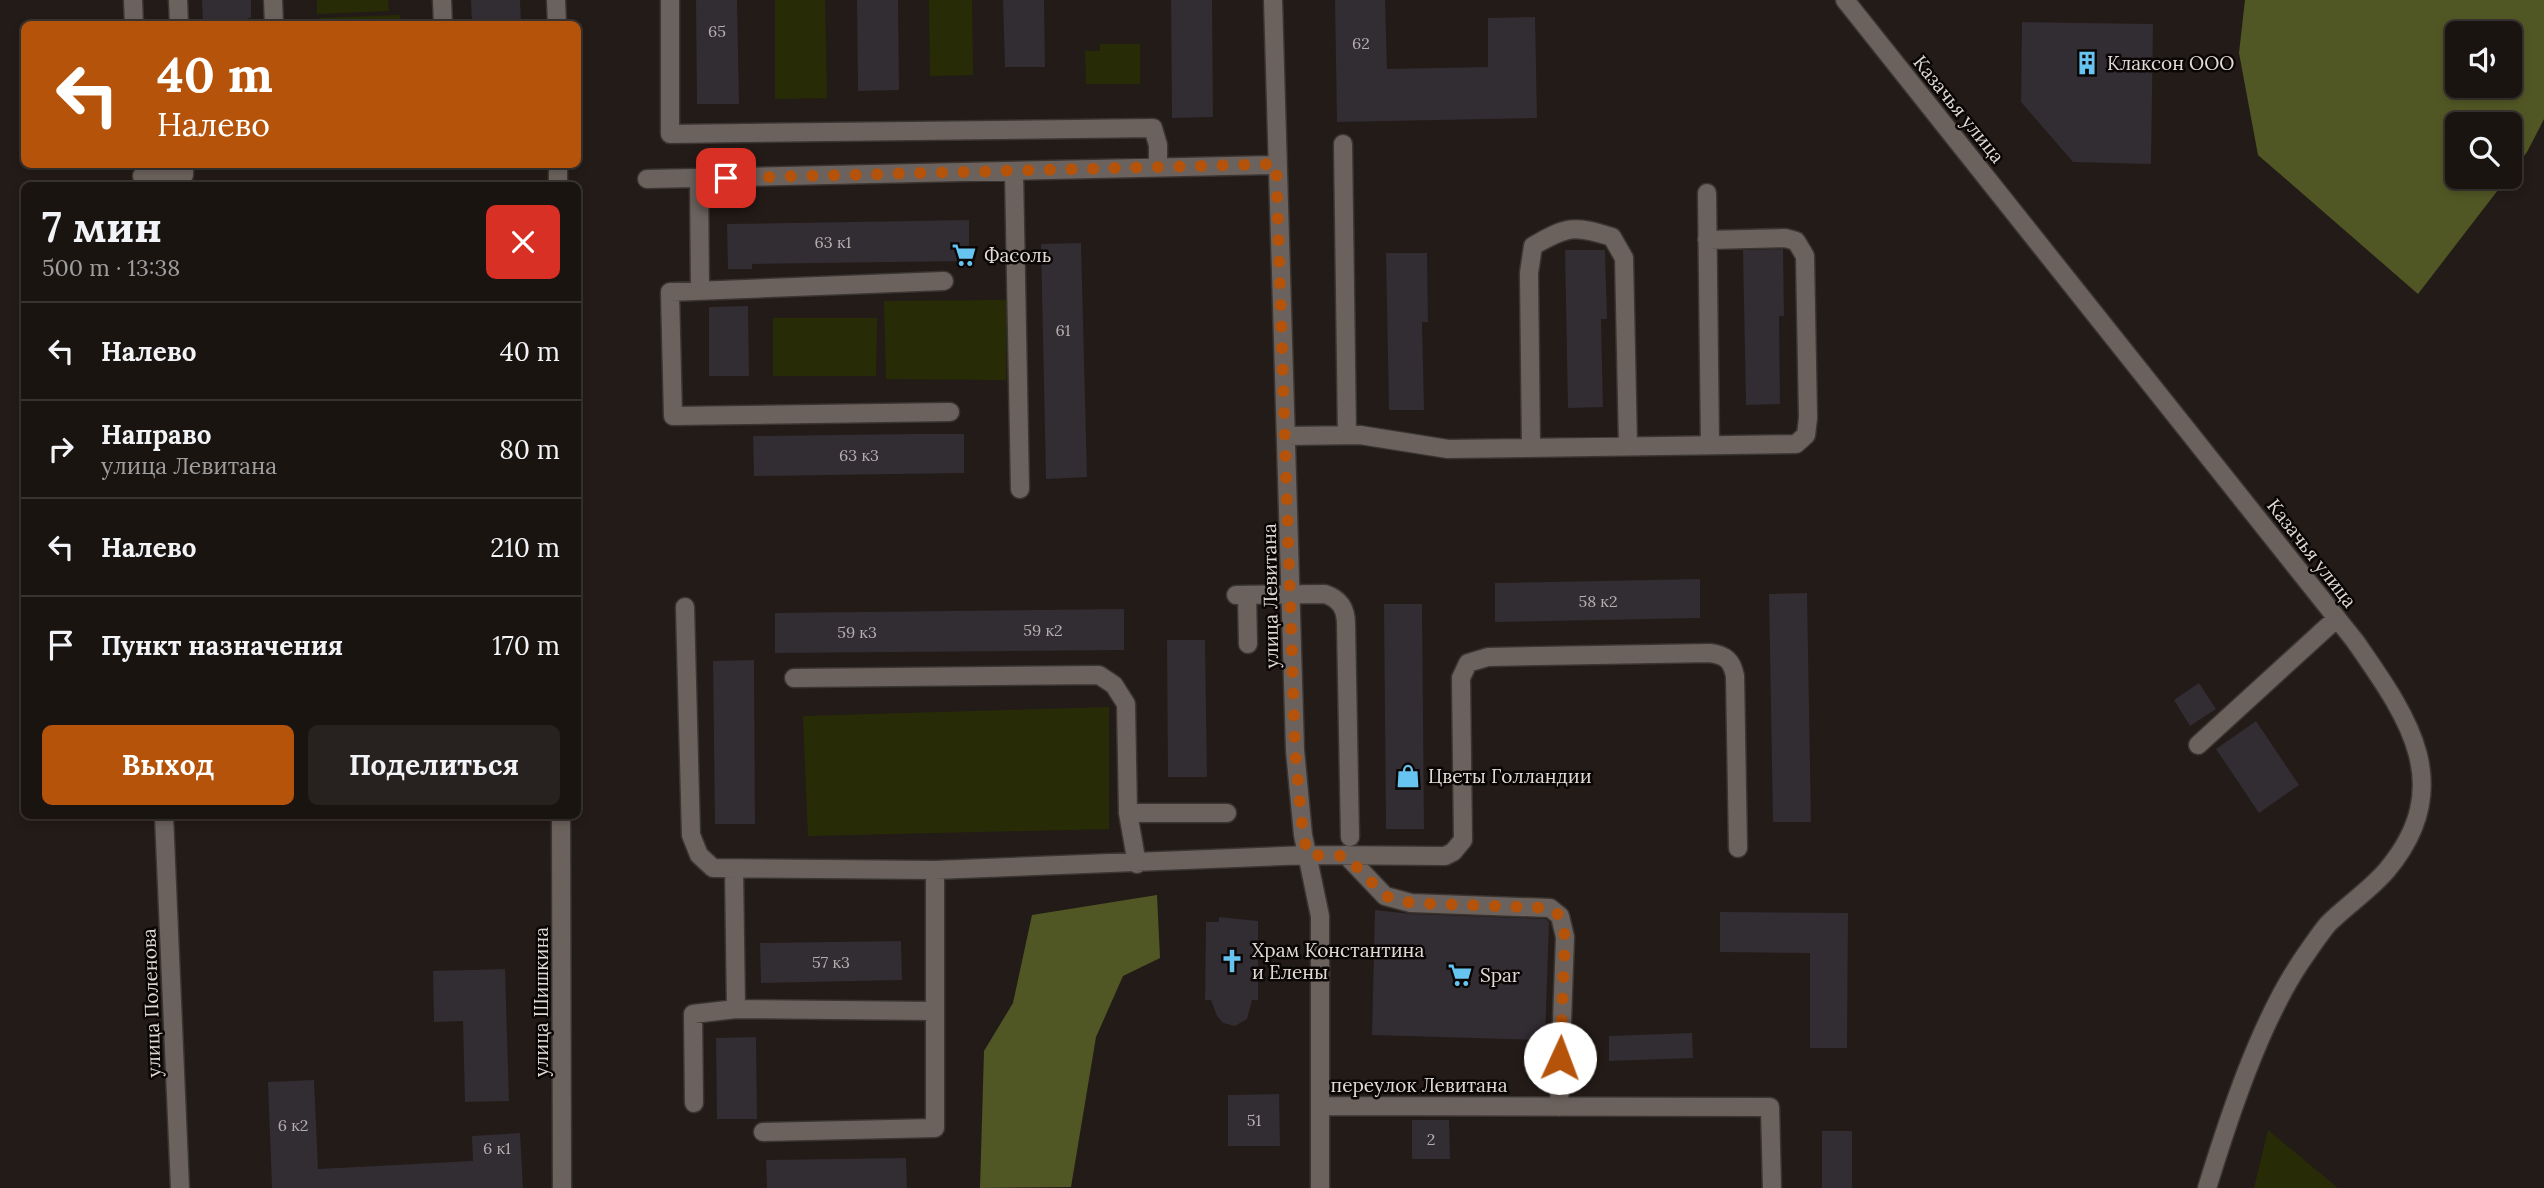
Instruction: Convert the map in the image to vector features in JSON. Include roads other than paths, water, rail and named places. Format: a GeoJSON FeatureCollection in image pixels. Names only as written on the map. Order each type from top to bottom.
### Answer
{"type":"FeatureCollection","features":[{"type":"Feature","properties":{"kind":"street"},"geometry":{"type":"LineString","coordinates":[[133,0],[134,21]]}},
{"type":"Feature","properties":{"kind":"street"},"geometry":{"type":"LineString","coordinates":[[178,0],[179,21]]}},
{"type":"Feature","properties":{"kind":"street"},"geometry":{"type":"LineString","coordinates":[[274,0],[274,21]]}},
{"type":"Feature","properties":{"kind":"street"},"geometry":{"type":"LineString","coordinates":[[442,0],[443,21]]}},
{"type":"Feature","properties":{"kind":"street"},"geometry":{"type":"LineString","coordinates":[[556,0],[557,21]]}},
{"type":"Feature","properties":{"kind":"street"},"geometry":{"type":"LineString","coordinates":[[670,0],[670,134],[1153,128],[1158,145],[1158,165]]}},
{"type":"Feature","properties":{"kind":"street","name":"улица Левитана"},"geometry":{"type":"LineString","coordinates":[[1273,0],[1296,762],[1308,855],[1320,916],[1320,1188]]}},
{"type":"Feature","properties":{"kind":"street","name":"Казачья улица"},"geometry":{"type":"LineString","coordinates":[[1845,0],[2337,618],[2393,694],[2409,726],[2421,777],[2417,817],[2409,836],[2387,870],[2328,925],[2298,966],[2230,1114],[2207,1188]]}},
{"type":"Feature","properties":{"kind":"street"},"geometry":{"type":"LineString","coordinates":[[1343,145],[1347,435]]}},
{"type":"Feature","properties":{"kind":"street"},"geometry":{"type":"LineString","coordinates":[[647,179],[1276,164]]}},
{"type":"Feature","properties":{"kind":"street"},"geometry":{"type":"LineString","coordinates":[[142,175],[184,175],[184,168]]}},
{"type":"Feature","properties":{"kind":"street"},"geometry":{"type":"LineString","coordinates":[[1014,172],[1020,489]]}},
{"type":"Feature","properties":{"kind":"street"},"geometry":{"type":"LineString","coordinates":[[699,178],[700,291]]}},
{"type":"Feature","properties":{"kind":"street"},"geometry":{"type":"LineString","coordinates":[[1707,193],[1710,445]]}},
{"type":"Feature","properties":{"kind":"street"},"geometry":{"type":"LineString","coordinates":[[1531,448],[1530,273],[1533,246],[1562,229],[1591,230],[1612,237],[1624,258],[1628,446]]}},
{"type":"Feature","properties":{"kind":"street"},"geometry":{"type":"LineString","coordinates":[[1286,436],[1347,435],[1448,449],[1796,444],[1806,435],[1808,418],[1805,256],[1796,241],[1786,238],[1707,240]]}},
{"type":"Feature","properties":{"kind":"street"},"geometry":{"type":"LineString","coordinates":[[944,281],[670,292],[673,415],[950,412]]}},
{"type":"Feature","properties":{"kind":"street"},"geometry":{"type":"LineString","coordinates":[[1248,644],[1242,595],[1332,596],[1346,615],[1350,836]]}},
{"type":"Feature","properties":{"kind":"street"},"geometry":{"type":"LineString","coordinates":[[685,607],[691,835],[699,855],[713,868],[935,870],[1137,864],[1308,855],[1434,856],[1453,852],[1463,840],[1464,830],[1463,670],[1480,657],[1571,655],[1710,653],[1725,656],[1731,663],[1735,685],[1738,848]]}},
{"type":"Feature","properties":{"kind":"street"},"geometry":{"type":"LineString","coordinates":[[2198,745],[2337,618]]}},
{"type":"Feature","properties":{"kind":"street"},"geometry":{"type":"LineString","coordinates":[[794,678],[1098,675],[1114,685],[1126,704],[1128,813],[1137,864]]}},
{"type":"Feature","properties":{"kind":"street"},"geometry":{"type":"LineString","coordinates":[[1128,813],[1227,813]]}},
{"type":"Feature","properties":{"kind":"street","name":"улица Поленова"},"geometry":{"type":"LineString","coordinates":[[163,819],[180,1188]]}},
{"type":"Feature","properties":{"kind":"street","name":"улица Шишкина"},"geometry":{"type":"LineString","coordinates":[[561,819],[562,1188]]}},
{"type":"Feature","properties":{"kind":"street"},"geometry":{"type":"LineString","coordinates":[[1346,856],[1385,896],[1411,903],[1550,908],[1560,916],[1565,937],[1559,1107]]}},
{"type":"Feature","properties":{"kind":"street"},"geometry":{"type":"LineString","coordinates":[[734,869],[736,1009]]}},
{"type":"Feature","properties":{"kind":"street"},"geometry":{"type":"LineString","coordinates":[[763,1132],[936,1128],[935,870]]}},
{"type":"Feature","properties":{"kind":"street"},"geometry":{"type":"LineString","coordinates":[[694,1103],[693,1014],[736,1009],[934,1011]]}},
{"type":"Feature","properties":{"kind":"street","name":"переулок Левитана"},"geometry":{"type":"LineString","coordinates":[[1321,1106],[1770,1107],[1772,1188]]}},
{"type":"Feature","properties":{"kind":"place","name":"Клаксон ООО"},"geometry":{"type":"Point","coordinates":[2087,63]}},
{"type":"Feature","properties":{"kind":"place","name":"Фасоль"},"geometry":{"type":"Point","coordinates":[964,255]}},
{"type":"Feature","properties":{"kind":"place","name":"Цветы Голландии"},"geometry":{"type":"Point","coordinates":[1408,776]}},
{"type":"Feature","properties":{"kind":"place","name":"Храм Константина и Елены"},"geometry":{"type":"Point","coordinates":[1232,961]}},
{"type":"Feature","properties":{"kind":"place","name":"Spar"},"geometry":{"type":"Point","coordinates":[1460,975]}}]}
